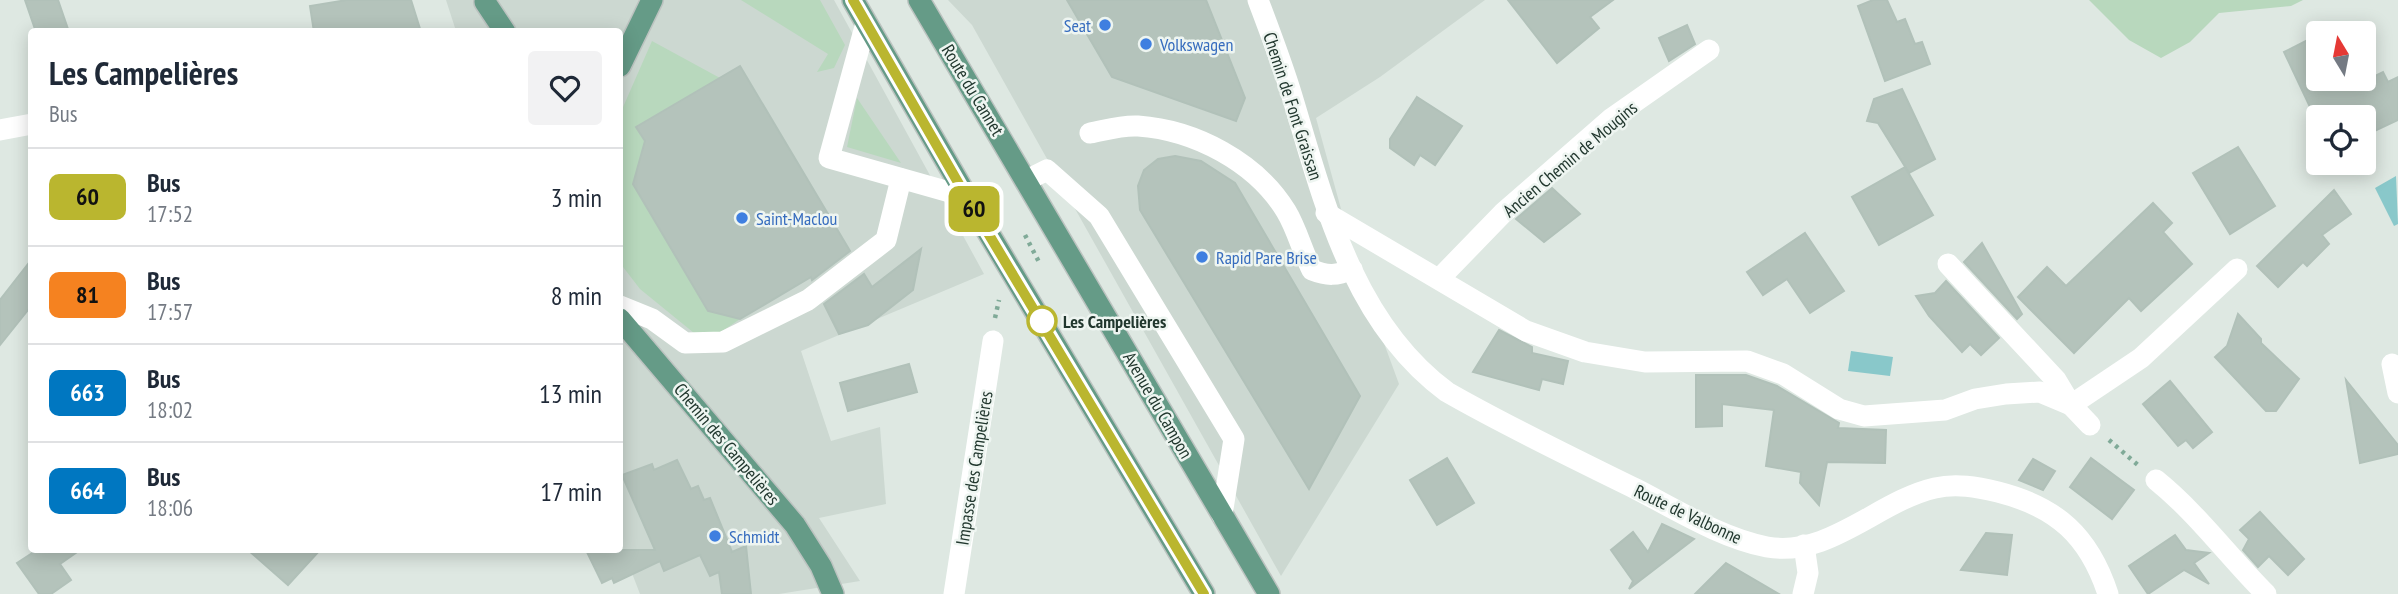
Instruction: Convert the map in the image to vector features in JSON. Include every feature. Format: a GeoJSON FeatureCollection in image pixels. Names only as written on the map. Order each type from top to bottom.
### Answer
{"type":"FeatureCollection","features":[{"type":"Feature","properties":{"kind":"main road"},"geometry":{"type":"LineString","coordinates":[[623,57],[652,0]]}},
{"type":"Feature","properties":{"kind":"main road"},"geometry":{"type":"LineString","coordinates":[[853,0],[967,198],[1021,284],[1204,594]]}},
{"type":"Feature","properties":{"kind":"main road","name":"Route du Cannet"},"geometry":{"type":"LineString","coordinates":[[919,0],[1027,180]]}},
{"type":"Feature","properties":{"kind":"main road"},"geometry":{"type":"LineString","coordinates":[[485,1],[492,28]]}},
{"type":"Feature","properties":{"kind":"main road"},"geometry":{"type":"LineString","coordinates":[[485,1],[502,28]]}},
{"type":"Feature","properties":{"kind":"main road","name":"Avenue du Campon"},"geometry":{"type":"LineString","coordinates":[[1027,180],[1269,594]]}},
{"type":"Feature","properties":{"kind":"main road","name":"Chemin des Campelières"},"geometry":{"type":"LineString","coordinates":[[627,327],[795,525],[821,566],[833,594]]}},
{"type":"Feature","properties":{"kind":"street","name":"Chemin de Font Graissan"},"geometry":{"type":"LineString","coordinates":[[1258,0],[1291,92],[1326,213]]}},
{"type":"Feature","properties":{"kind":"street"},"geometry":{"type":"LineString","coordinates":[[866,23],[829,158],[967,198]]}},
{"type":"Feature","properties":{"kind":"street","name":"Ancien Chemin de Mougins"},"geometry":{"type":"LineString","coordinates":[[1440,278],[1503,213],[1612,118],[1709,50]]}},
{"type":"Feature","properties":{"kind":"street"},"geometry":{"type":"LineString","coordinates":[[0,130],[28,125]]}},
{"type":"Feature","properties":{"kind":"street"},"geometry":{"type":"LineString","coordinates":[[1090,133],[1138,126],[1165,131],[1224,152],[1267,185],[1287,213],[1312,270],[1325,275],[1340,275],[1352,270]]}},
{"type":"Feature","properties":{"kind":"street"},"geometry":{"type":"LineString","coordinates":[[1027,180],[1047,170],[1099,216],[1234,439],[1222,515]]}},
{"type":"Feature","properties":{"kind":"street"},"geometry":{"type":"LineString","coordinates":[[623,306],[652,319],[685,343],[723,342],[807,300],[886,240],[901,179]]}},
{"type":"Feature","properties":{"kind":"street"},"geometry":{"type":"LineString","coordinates":[[1326,213],[1526,331],[1553,343],[1585,352],[1645,362],[1747,362],[1783,374],[1850,414],[1881,416],[1945,410],[1975,399],[2040,392],[2071,405]]}},
{"type":"Feature","properties":{"kind":"street","name":"Route de Valbonne"},"geometry":{"type":"LineString","coordinates":[[1326,213],[1352,270],[1398,348],[1425,375],[1447,392],[1733,536],[1770,547],[1804,545],[1834,535],[1934,488],[1977,487],[2025,499],[2063,521],[2091,554],[2108,594]]}},
{"type":"Feature","properties":{"kind":"street"},"geometry":{"type":"LineString","coordinates":[[1948,264],[2056,380],[2071,405],[2090,425]]}},
{"type":"Feature","properties":{"kind":"street"},"geometry":{"type":"LineString","coordinates":[[2071,405],[2141,358],[2237,269]]}},
{"type":"Feature","properties":{"kind":"street","name":"Impasse des Campelières"},"geometry":{"type":"LineString","coordinates":[[954,594],[993,341]]}},
{"type":"Feature","properties":{"kind":"street"},"geometry":{"type":"LineString","coordinates":[[2392,364],[2398,393]]}},
{"type":"Feature","properties":{"kind":"street"},"geometry":{"type":"LineString","coordinates":[[2156,480],[2182,501],[2222,549],[2266,594]]}},
{"type":"Feature","properties":{"kind":"street"},"geometry":{"type":"LineString","coordinates":[[1803,594],[1808,573],[1804,545]]}},
{"type":"Feature","properties":{"kind":"path"},"geometry":{"type":"LineString","coordinates":[[995,314],[999,300]]}},
{"type":"Feature","properties":{"kind":"path"},"geometry":{"type":"LineString","coordinates":[[2090,425],[2156,480]]}},
{"type":"Feature","properties":{"kind":"shaded area"},"geometry":{"type":"Polygon","coordinates":[[[446,0],[834,0],[984,274],[801,351],[831,441],[880,427],[886,504],[819,518],[860,581],[779,594],[640,594],[623,550],[623,28],[455,28],[446,0]]]}},
{"type":"Feature","properties":{"kind":"shaded area"},"geometry":{"type":"Polygon","coordinates":[[[948,0],[1485,0],[1380,77],[1316,118],[1360,278],[1399,384],[1281,576],[972,25],[948,0]]]}},
{"type":"Feature","properties":{"kind":"green space"},"geometry":{"type":"Polygon","coordinates":[[[741,0],[820,0],[845,45],[834,68],[817,72],[828,54],[741,0]]]}},
{"type":"Feature","properties":{"kind":"green space"},"geometry":{"type":"Polygon","coordinates":[[[2089,0],[2303,0],[2291,6],[2219,13],[2190,42],[2161,58],[2129,40],[2089,0]]]}},
{"type":"Feature","properties":{"kind":"green space"},"geometry":{"type":"Polygon","coordinates":[[[652,41],[720,78],[637,127],[650,150],[641,155],[633,184],[708,311],[740,319],[718,334],[694,333],[640,289],[623,267],[623,107],[652,41]]]}},
{"type":"Feature","properties":{"kind":"green space"},"geometry":{"type":"Polygon","coordinates":[[[857,98],[901,163],[847,147],[857,98]]]}},
{"type":"Feature","properties":{"kind":"water"},"geometry":{"type":"Polygon","coordinates":[[[2396,176],[2398,224],[2394,226],[2375,188],[2396,176]]]}},
{"type":"Feature","properties":{"kind":"water"},"geometry":{"type":"Polygon","coordinates":[[[1851,351],[1893,357],[1890,376],[1848,371],[1851,351]]]}},
{"type":"Feature","properties":{"kind":"building"},"geometry":{"type":"Polygon","coordinates":[[[25,0],[58,0],[68,28],[35,28],[25,0]]]}},
{"type":"Feature","properties":{"kind":"building"},"geometry":{"type":"Polygon","coordinates":[[[347,0],[411,0],[420,28],[313,28],[310,6],[347,0]]]}},
{"type":"Feature","properties":{"kind":"building"},"geometry":{"type":"Polygon","coordinates":[[[1067,0],[1206,0],[1245,98],[1236,121],[1112,77],[1067,0]]]}},
{"type":"Feature","properties":{"kind":"building"},"geometry":{"type":"Polygon","coordinates":[[[1508,0],[1613,0],[1590,17],[1599,28],[1557,63],[1508,0]]]}},
{"type":"Feature","properties":{"kind":"building"},"geometry":{"type":"Polygon","coordinates":[[[1873,0],[1887,0],[1897,22],[1905,19],[1915,44],[1922,42],[1930,64],[1885,81],[1858,6],[1873,0]]]}},
{"type":"Feature","properties":{"kind":"building"},"geometry":{"type":"Polygon","coordinates":[[[1687,25],[1695,44],[1669,61],[1659,38],[1687,25]]]}},
{"type":"Feature","properties":{"kind":"building"},"geometry":{"type":"Polygon","coordinates":[[[2306,41],[2306,91],[2376,91],[2376,76],[2383,72],[2388,82],[2398,77],[2398,120],[2376,130],[2376,105],[2309,105],[2284,52],[2306,41]]]}},
{"type":"Feature","properties":{"kind":"building","name":"Saint-Maclou"},"geometry":{"type":"Polygon","coordinates":[[[740,66],[850,251],[812,280],[811,277],[740,319],[708,311],[633,184],[645,141],[636,127],[740,66]]]}},
{"type":"Feature","properties":{"kind":"building"},"geometry":{"type":"Polygon","coordinates":[[[1902,89],[1935,159],[1909,173],[1878,123],[1867,121],[1874,99],[1902,89]]]}},
{"type":"Feature","properties":{"kind":"building"},"geometry":{"type":"Polygon","coordinates":[[[1417,97],[1462,126],[1435,165],[1420,155],[1414,165],[1390,148],[1390,139],[1417,97]]]}},
{"type":"Feature","properties":{"kind":"building"},"geometry":{"type":"Polygon","coordinates":[[[2238,147],[2275,206],[2230,234],[2193,173],[2238,147]]]}},
{"type":"Feature","properties":{"kind":"building"},"geometry":{"type":"Polygon","coordinates":[[[1175,156],[1201,161],[1235,183],[1360,396],[1309,489],[1140,210],[1138,186],[1144,170],[1158,159],[1175,156]]]}},
{"type":"Feature","properties":{"kind":"building"},"geometry":{"type":"Polygon","coordinates":[[[1905,167],[1933,215],[1879,245],[1852,197],[1905,167]]]}},
{"type":"Feature","properties":{"kind":"building"},"geometry":{"type":"Polygon","coordinates":[[[1552,188],[1580,214],[1544,242],[1516,219],[1552,188]]]}},
{"type":"Feature","properties":{"kind":"building"},"geometry":{"type":"Polygon","coordinates":[[[2334,190],[2351,214],[2322,235],[2329,244],[2307,266],[2303,262],[2278,287],[2257,266],[2334,190]]]}},
{"type":"Feature","properties":{"kind":"building"},"geometry":{"type":"Polygon","coordinates":[[[2153,203],[2172,223],[2163,232],[2192,264],[2141,311],[2129,298],[2074,353],[2018,297],[2047,267],[2066,286],[2153,203]]]}},
{"type":"Feature","properties":{"kind":"building"},"geometry":{"type":"Polygon","coordinates":[[[1805,233],[1844,291],[1810,313],[1787,279],[1763,295],[1747,272],[1805,233]]]}},
{"type":"Feature","properties":{"kind":"building"},"geometry":{"type":"Polygon","coordinates":[[[1982,243],[2022,314],[2017,319],[1964,262],[1982,243]]]}},
{"type":"Feature","properties":{"kind":"building"},"geometry":{"type":"Polygon","coordinates":[[[921,249],[913,290],[868,325],[839,334],[824,304],[864,274],[872,287],[921,249]]]}},
{"type":"Feature","properties":{"kind":"building"},"geometry":{"type":"Polygon","coordinates":[[[28,264],[28,310],[0,345],[0,300],[28,264]]]}},
{"type":"Feature","properties":{"kind":"building"},"geometry":{"type":"Polygon","coordinates":[[[1946,281],[1999,338],[1981,355],[1970,344],[1962,352],[1929,316],[1916,296],[1935,293],[1946,281]]]}},
{"type":"Feature","properties":{"kind":"building"},"geometry":{"type":"Polygon","coordinates":[[[2238,314],[2261,339],[2261,343],[2299,379],[2276,411],[2266,411],[2215,357],[2227,346],[2238,314]]]}},
{"type":"Feature","properties":{"kind":"building"},"geometry":{"type":"Polygon","coordinates":[[[1499,330],[1532,347],[1532,353],[1568,361],[1563,384],[1542,379],[1539,390],[1473,372],[1499,330]]]}},
{"type":"Feature","properties":{"kind":"building"},"geometry":{"type":"Polygon","coordinates":[[[909,364],[917,392],[848,411],[840,383],[909,364]]]}},
{"type":"Feature","properties":{"kind":"building"},"geometry":{"type":"Polygon","coordinates":[[[1696,375],[1746,375],[1777,386],[1839,423],[1838,428],[1886,430],[1885,463],[1827,462],[1819,505],[1800,483],[1801,472],[1766,466],[1774,410],[1722,404],[1722,426],[1696,427],[1696,375]]]}},
{"type":"Feature","properties":{"kind":"building"},"geometry":{"type":"Polygon","coordinates":[[[2346,380],[2398,445],[2398,454],[2360,463],[2346,380]]]}},
{"type":"Feature","properties":{"kind":"building"},"geometry":{"type":"Polygon","coordinates":[[[2170,381],[2212,432],[2193,448],[2186,440],[2178,446],[2143,404],[2170,381]]]}},
{"type":"Feature","properties":{"kind":"building"},"geometry":{"type":"Polygon","coordinates":[[[1447,458],[1474,503],[1437,525],[1410,480],[1447,458]]]}},
{"type":"Feature","properties":{"kind":"building"},"geometry":{"type":"Polygon","coordinates":[[[2091,458],[2134,490],[2112,519],[2070,487],[2091,458]]]}},
{"type":"Feature","properties":{"kind":"building"},"geometry":{"type":"Polygon","coordinates":[[[2033,459],[2055,471],[2043,490],[2019,480],[2033,459]]]}},
{"type":"Feature","properties":{"kind":"building"},"geometry":{"type":"Polygon","coordinates":[[[677,460],[691,489],[698,486],[704,500],[710,498],[732,552],[746,546],[751,594],[722,594],[719,572],[710,576],[700,555],[664,571],[660,561],[614,583],[612,578],[602,583],[587,553],[655,550],[623,477],[623,475],[652,464],[654,470],[677,460]]]}},
{"type":"Feature","properties":{"kind":"building"},"geometry":{"type":"Polygon","coordinates":[[[2260,512],[2304,559],[2288,575],[2269,556],[2258,567],[2243,550],[2249,539],[2240,530],[2260,512]]]}},
{"type":"Feature","properties":{"kind":"building"},"geometry":{"type":"Polygon","coordinates":[[[1662,524],[1694,539],[1629,589],[1633,581],[1611,550],[1633,532],[1648,552],[1662,524]]]}},
{"type":"Feature","properties":{"kind":"building"},"geometry":{"type":"Polygon","coordinates":[[[1986,533],[2012,535],[2007,575],[1961,570],[1986,533]]]}},
{"type":"Feature","properties":{"kind":"building"},"geometry":{"type":"Polygon","coordinates":[[[2175,535],[2186,550],[2209,553],[2194,563],[2209,584],[2184,570],[2148,594],[2129,566],[2175,535]]]}},
{"type":"Feature","properties":{"kind":"building"},"geometry":{"type":"Polygon","coordinates":[[[32,553],[76,553],[60,564],[71,580],[51,594],[39,594],[17,563],[32,553]]]}},
{"type":"Feature","properties":{"kind":"building"},"geometry":{"type":"Polygon","coordinates":[[[251,553],[317,553],[288,585],[251,553]]]}},
{"type":"Feature","properties":{"kind":"building"},"geometry":{"type":"Polygon","coordinates":[[[1726,563],[1779,594],[1695,594],[1726,563]]]}},
{"type":"Feature","properties":{"kind":"bus line","name":"60"},"geometry":{"type":"LineString","coordinates":[[853,0],[967,198],[1021,284],[1204,594]]}},
{"type":"Feature","properties":{"kind":"place","name":"Seat"},"geometry":{"type":"Point","coordinates":[1105,25]}},
{"type":"Feature","properties":{"kind":"place","name":"Volkswagen"},"geometry":{"type":"Point","coordinates":[1146,44]}},
{"type":"Feature","properties":{"kind":"place","name":"Saint-Maclou"},"geometry":{"type":"Point","coordinates":[742,218]}},
{"type":"Feature","properties":{"kind":"place","name":"Rapid Pare Brise"},"geometry":{"type":"Point","coordinates":[1202,257]}},
{"type":"Feature","properties":{"kind":"place","name":"Les Campelières"},"geometry":{"type":"Point","coordinates":[1042,321]}},
{"type":"Feature","properties":{"kind":"place","name":"Schmidt"},"geometry":{"type":"Point","coordinates":[715,536]}}]}
